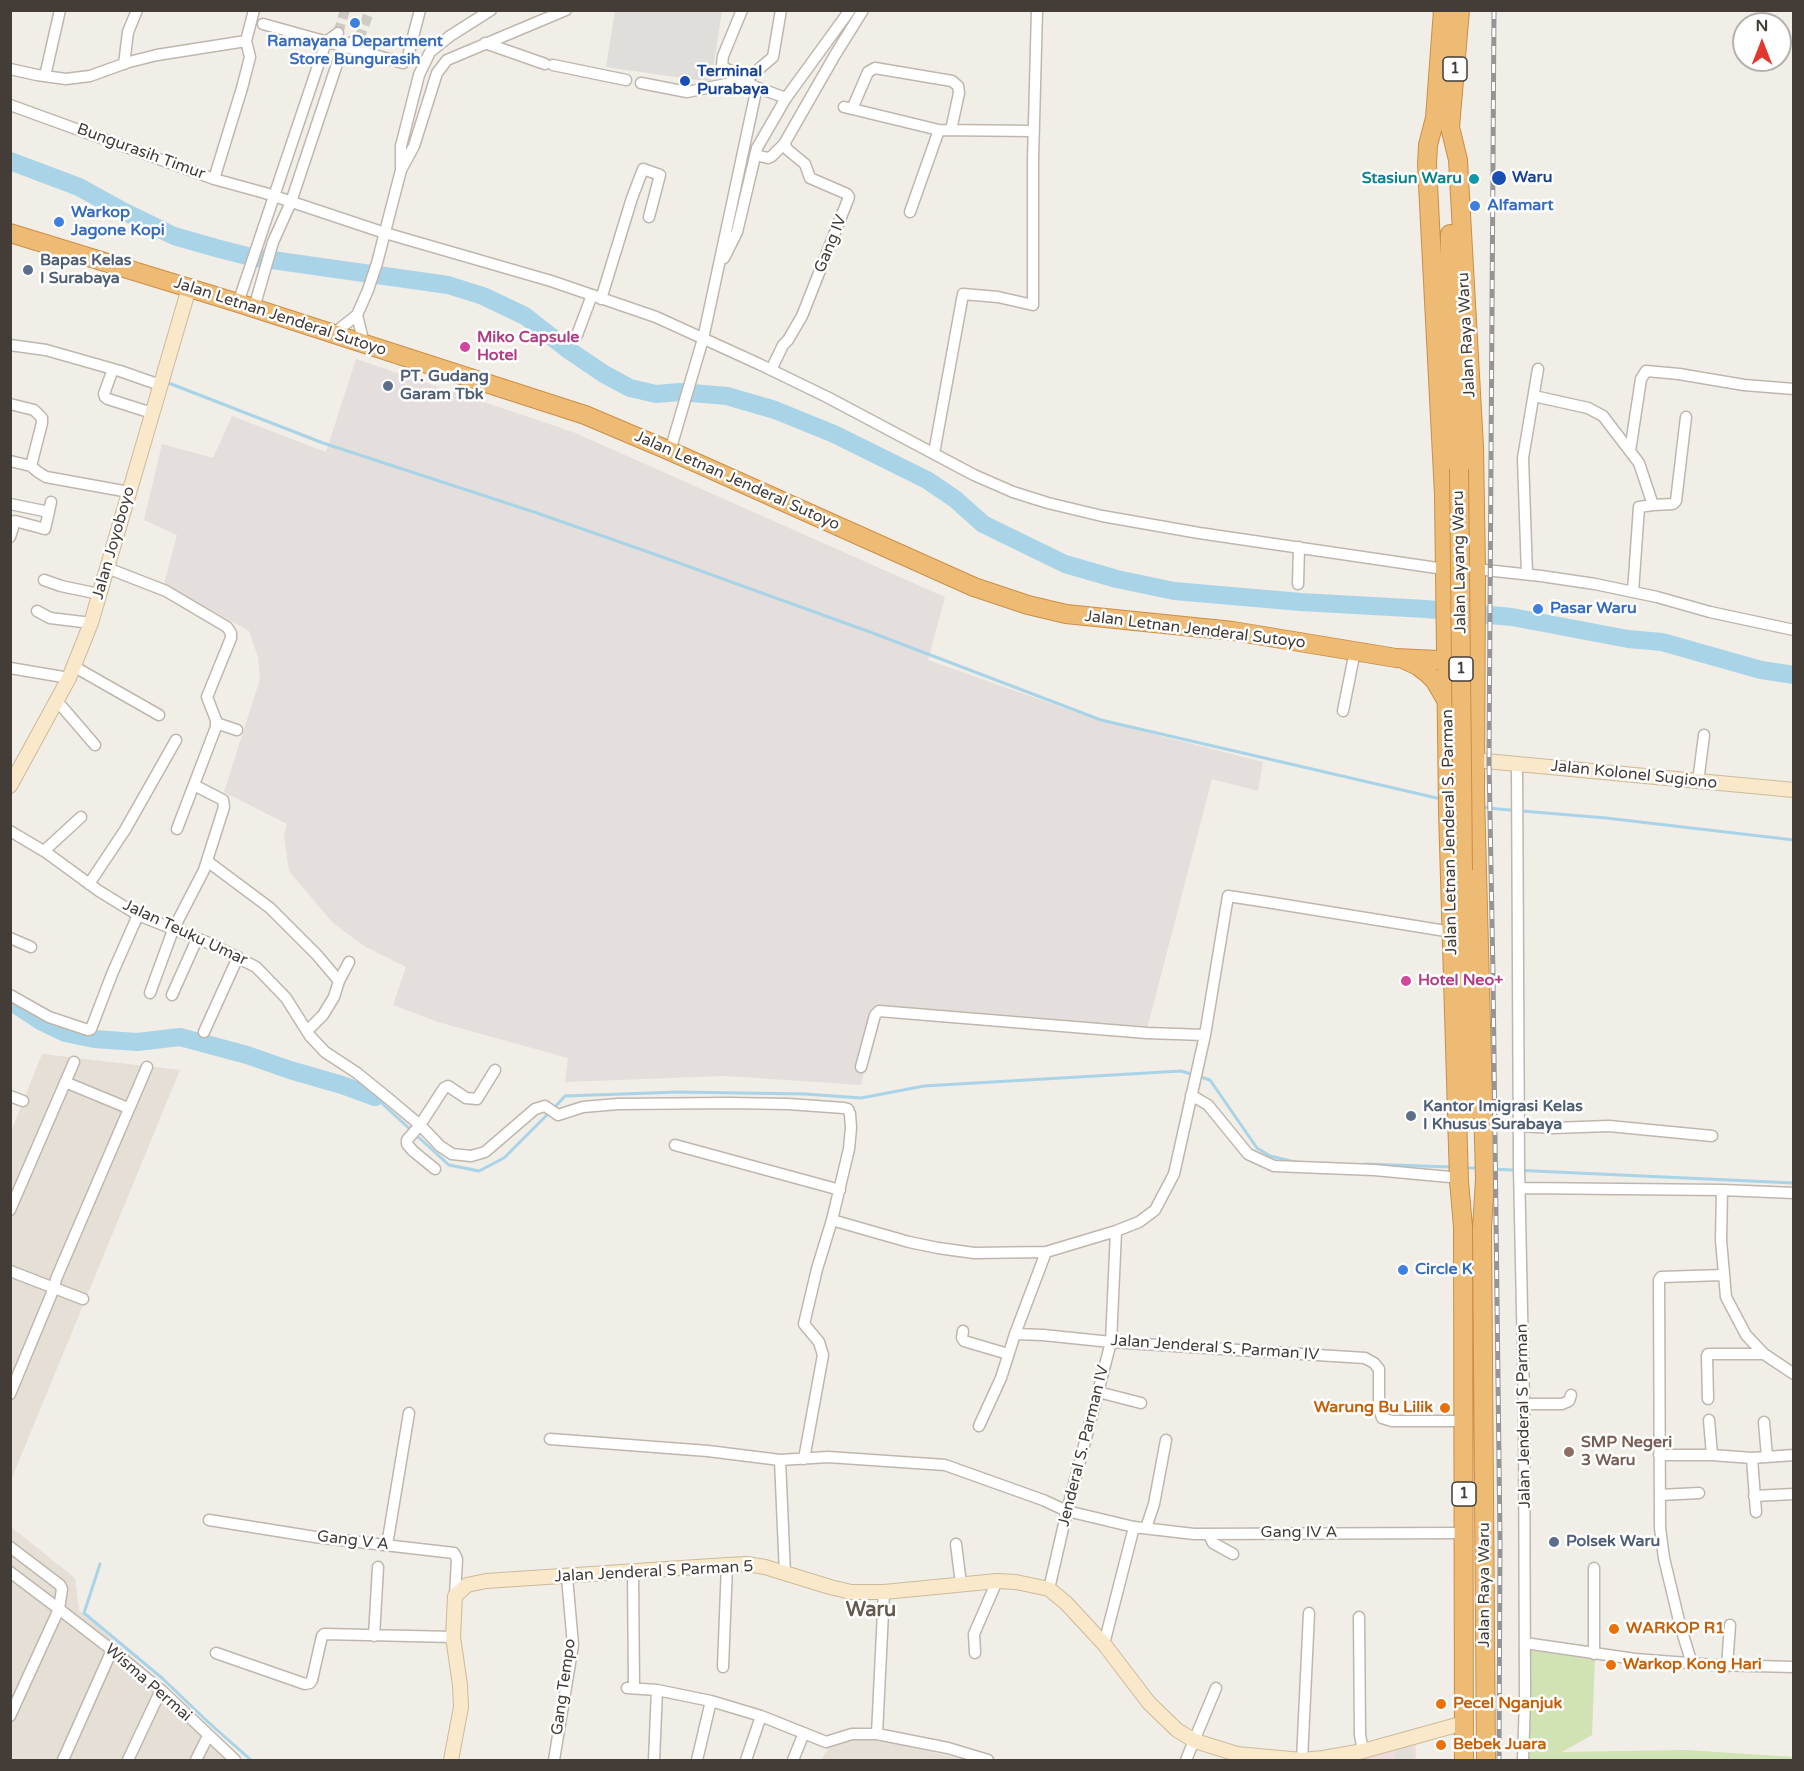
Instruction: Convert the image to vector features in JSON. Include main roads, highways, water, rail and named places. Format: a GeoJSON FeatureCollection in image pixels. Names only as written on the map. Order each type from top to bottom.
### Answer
{"type":"FeatureCollection","features":[{"type":"Feature","properties":{"kind":"highway","name":"Jalan Raya Waru"},"geometry":{"type":"LineString","coordinates":[[1443,10],[1443,122],[1458,160],[1474,447],[1475,661]]}},
{"type":"Feature","properties":{"kind":"highway","name":"Jalan Raya Waru"},"geometry":{"type":"LineString","coordinates":[[1446,660],[1439,379],[1427,165],[1428,145],[1443,122],[1460,10]]}},
{"type":"Feature","properties":{"kind":"highway","name":"Jalan Layang Waru"},"geometry":{"type":"LineString","coordinates":[[1443,122],[1443,253],[1449,294],[1459,469],[1463,870],[1469,1082],[1470,1173],[1463,1227],[1464,1761]]}},
{"type":"Feature","properties":{"kind":"highway","name":"Jalan Letnan Jenderal Sutoyo"},"geometry":{"type":"LineString","coordinates":[[10,233],[585,415],[974,587],[1018,602],[1066,614],[1233,631],[1396,658],[1475,661]]}},
{"type":"Feature","properties":{"kind":"highway"},"geometry":{"type":"LineString","coordinates":[[1396,658],[1429,647],[1445,632],[1457,648],[1464,648],[1475,635]]}},
{"type":"Feature","properties":{"kind":"highway"},"geometry":{"type":"LineString","coordinates":[[1396,658],[1407,661],[1427,673],[1447,701]]}},
{"type":"Feature","properties":{"kind":"highway","name":"Jalan Letnan Jenderal S. Parman"},"geometry":{"type":"LineString","coordinates":[[1446,660],[1452,932],[1470,1173],[1482,1229]]}},
{"type":"Feature","properties":{"kind":"highway","name":"Jalan Letnan Jenderal S. Parman"},"geometry":{"type":"LineString","coordinates":[[1470,1173],[1476,815],[1475,661]]}},
{"type":"Feature","properties":{"kind":"highway","name":"Jalan Raya Waru"},"geometry":{"type":"LineString","coordinates":[[1482,1229],[1486,1761]]}},
{"type":"Feature","properties":{"kind":"waterway"},"geometry":{"type":"LineString","coordinates":[[10,161],[79,187],[174,236],[216,248],[251,257],[448,285],[483,296],[525,316],[567,349],[630,388],[656,394],[680,392],[727,396],[775,410],[834,434],[927,480],[955,499],[983,524],[1065,564],[1117,579],[1174,591],[1512,617],[1628,639],[1662,642],[1761,670],[1794,675]]}},
{"type":"Feature","properties":{"kind":"waterway"},"geometry":{"type":"LineString","coordinates":[[166,382],[323,443],[534,512],[870,632],[1101,720],[1441,799]]}},
{"type":"Feature","properties":{"kind":"waterway"},"geometry":{"type":"LineString","coordinates":[[1483,807],[1606,818],[1794,840]]}},
{"type":"Feature","properties":{"kind":"waterway"},"geometry":{"type":"LineString","coordinates":[[10,1001],[42,1022],[65,1033],[94,1039],[137,1042],[180,1037],[247,1055],[375,1097]]}},
{"type":"Feature","properties":{"kind":"waterway"},"geometry":{"type":"LineString","coordinates":[[554,1108],[565,1096],[679,1092],[805,1094],[861,1098],[924,1086],[1181,1071],[1210,1080],[1257,1148],[1270,1156],[1295,1162]]}},
{"type":"Feature","properties":{"kind":"waterway"},"geometry":{"type":"LineString","coordinates":[[375,1097],[411,1130]]}},
{"type":"Feature","properties":{"kind":"waterway"},"geometry":{"type":"LineString","coordinates":[[416,1135],[449,1165],[479,1171],[504,1158],[549,1113]]}},
{"type":"Feature","properties":{"kind":"waterway"},"geometry":{"type":"LineString","coordinates":[[1365,1164],[1451,1167]]}},
{"type":"Feature","properties":{"kind":"waterway"},"geometry":{"type":"LineString","coordinates":[[1464,1168],[1478,1168]]}},
{"type":"Feature","properties":{"kind":"waterway"},"geometry":{"type":"LineString","coordinates":[[1491,1169],[1794,1183]]}},
{"type":"Feature","properties":{"kind":"waterway"},"geometry":{"type":"LineString","coordinates":[[100,1564],[84,1613],[162,1678],[251,1760]]}},
{"type":"Feature","properties":{"kind":"tunnel"},"geometry":{"type":"LineString","coordinates":[[338,33],[345,10]]}},
{"type":"Feature","properties":{"kind":"tunnel"},"geometry":{"type":"LineString","coordinates":[[359,39],[370,10]]}},
{"type":"Feature","properties":{"kind":"railway"},"geometry":{"type":"LineString","coordinates":[[1494,10],[1489,761],[1500,1541],[1499,1760]]}},
{"type":"Feature","properties":{"kind":"place","name":"Ramayana Department Store Bungurasih"},"geometry":{"type":"Point","coordinates":[355,23]}},
{"type":"Feature","properties":{"kind":"place","name":"Terminal Purabaya"},"geometry":{"type":"Point","coordinates":[685,81]}},
{"type":"Feature","properties":{"kind":"place","name":"Waru"},"geometry":{"type":"Point","coordinates":[1499,178]}},
{"type":"Feature","properties":{"kind":"place","name":"Stasiun Waru"},"geometry":{"type":"Point","coordinates":[1474,179]}},
{"type":"Feature","properties":{"kind":"place","name":"Alfamart"},"geometry":{"type":"Point","coordinates":[1475,206]}},
{"type":"Feature","properties":{"kind":"place","name":"Warkop Jagone Kopi"},"geometry":{"type":"Point","coordinates":[59,222]}},
{"type":"Feature","properties":{"kind":"place","name":"Bapas Kelas I Surabaya"},"geometry":{"type":"Point","coordinates":[28,270]}},
{"type":"Feature","properties":{"kind":"place","name":"Miko Capsule Hotel"},"geometry":{"type":"Point","coordinates":[465,347]}},
{"type":"Feature","properties":{"kind":"place","name":"PT. Gudang Garam Tbk"},"geometry":{"type":"Point","coordinates":[388,386]}},
{"type":"Feature","properties":{"kind":"place","name":"Pasar Waru"},"geometry":{"type":"Point","coordinates":[1538,609]}},
{"type":"Feature","properties":{"kind":"place","name":"Hotel Neo+"},"geometry":{"type":"Point","coordinates":[1406,981]}},
{"type":"Feature","properties":{"kind":"place","name":"Kantor Imigrasi Kelas I Khusus Surabaya"},"geometry":{"type":"Point","coordinates":[1411,1116]}},
{"type":"Feature","properties":{"kind":"place","name":"Circle K"},"geometry":{"type":"Point","coordinates":[1403,1270]}},
{"type":"Feature","properties":{"kind":"place","name":"Warung Bu Lilik"},"geometry":{"type":"Point","coordinates":[1445,1408]}},
{"type":"Feature","properties":{"kind":"place","name":"SMP Negeri 3 Waru"},"geometry":{"type":"Point","coordinates":[1569,1452]}},
{"type":"Feature","properties":{"kind":"place","name":"Polsek Waru"},"geometry":{"type":"Point","coordinates":[1554,1542]}},
{"type":"Feature","properties":{"kind":"place","name":"WARKOP R1"},"geometry":{"type":"Point","coordinates":[1614,1629]}},
{"type":"Feature","properties":{"kind":"place","name":"Warkop Kong Hari"},"geometry":{"type":"Point","coordinates":[1611,1665]}},
{"type":"Feature","properties":{"kind":"place","name":"Pecel Nganjuk"},"geometry":{"type":"Point","coordinates":[1441,1704]}},
{"type":"Feature","properties":{"kind":"place","name":"Bebek Juara"},"geometry":{"type":"Point","coordinates":[1441,1745]}},
{"type":"Feature","properties":{"kind":"district","name":"Waru"},"geometry":{"type":"Point","coordinates":[871,1611]}}]}
